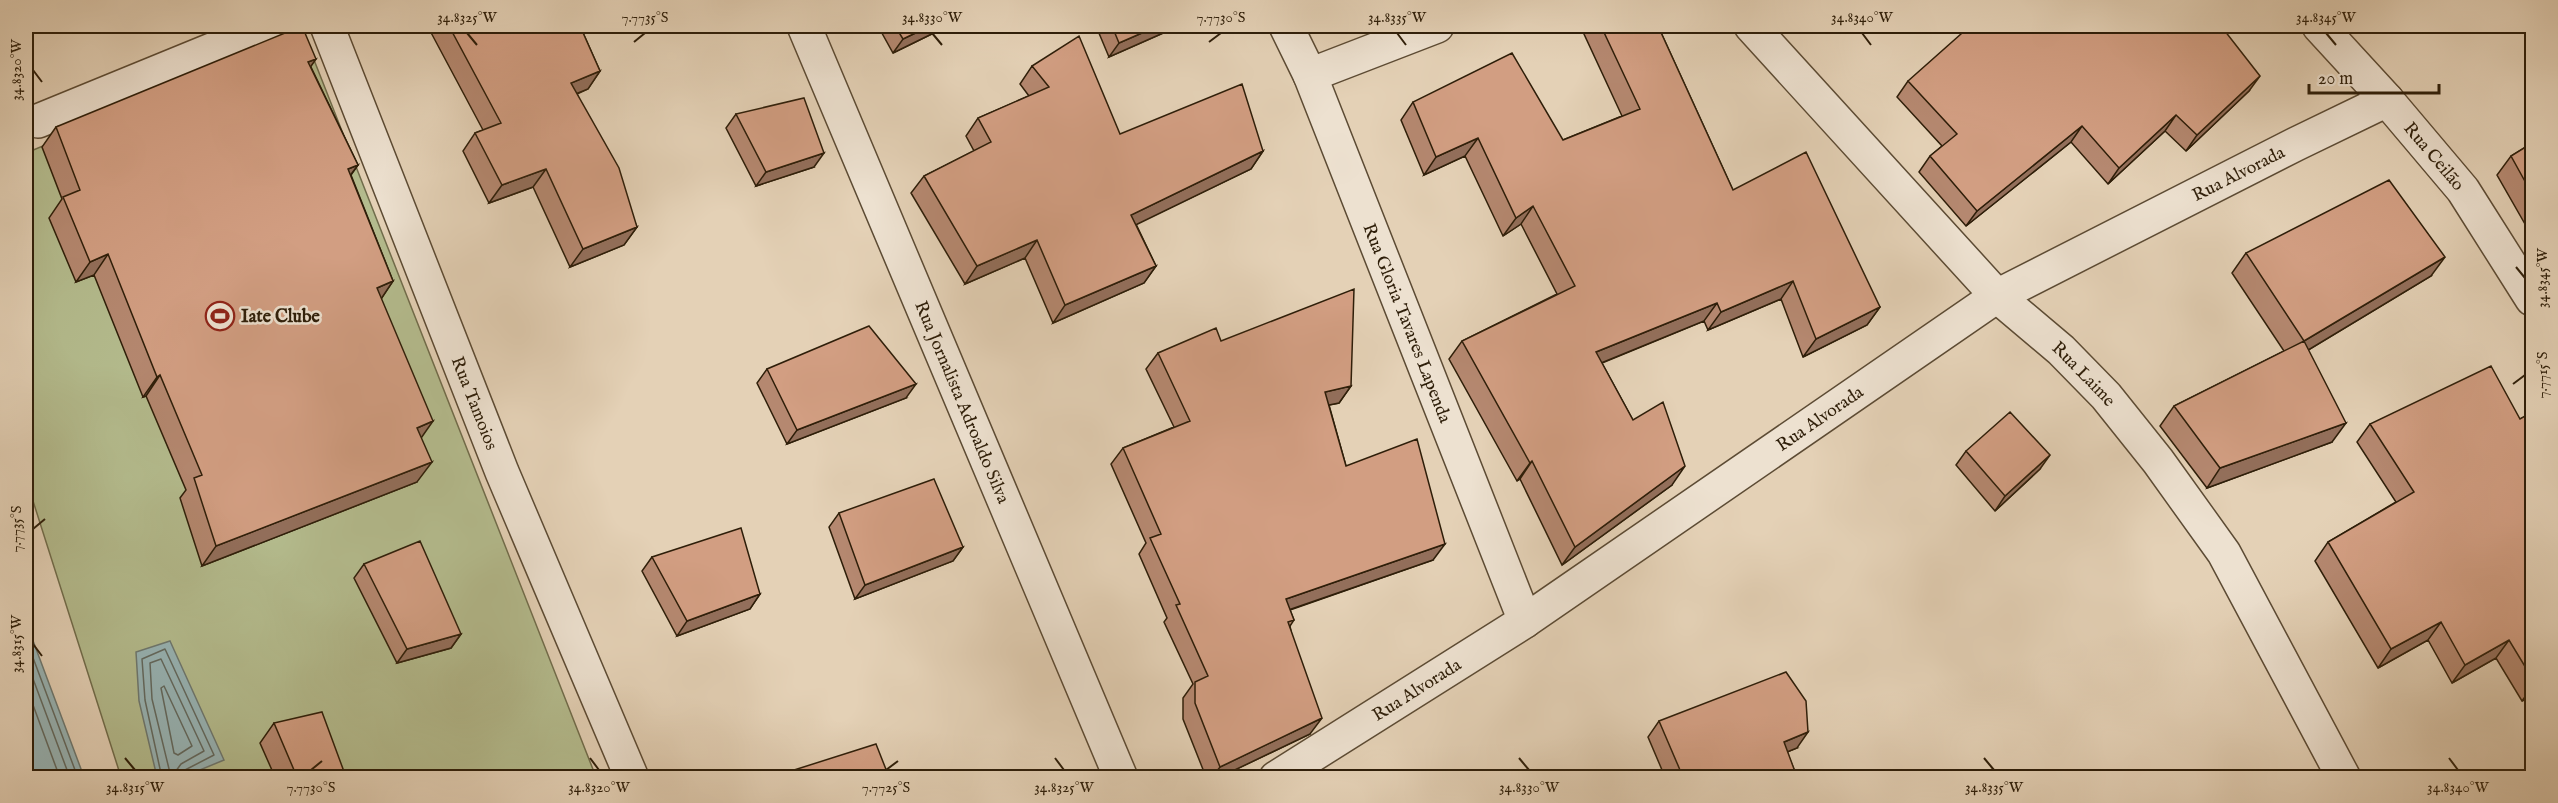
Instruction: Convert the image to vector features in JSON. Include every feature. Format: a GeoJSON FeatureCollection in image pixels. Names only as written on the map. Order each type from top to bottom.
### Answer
{"type":"FeatureCollection","features":[{"type":"Feature","properties":{"kind":"street"},"geometry":{"type":"LineString","coordinates":[[38,121],[270,26]]}},
{"type":"Feature","properties":{"kind":"street","name":"Rua Tamoios"},"geometry":{"type":"LineString","coordinates":[[327,26],[502,472],[632,777]]}},
{"type":"Feature","properties":{"kind":"street","name":"Rua Jornalista Adroaldo Silva"},"geometry":{"type":"LineString","coordinates":[[804,26],[1121,777]]}},
{"type":"Feature","properties":{"kind":"street","name":"Rua Gloria Tavares Lapenda"},"geometry":{"type":"LineString","coordinates":[[1286,26],[1310,75],[1525,621]]}},
{"type":"Feature","properties":{"kind":"street"},"geometry":{"type":"LineString","coordinates":[[1310,75],[1437,26]]}},
{"type":"Feature","properties":{"kind":"street","name":"Rua Laime"},"geometry":{"type":"LineString","coordinates":[[1750,26],[1997,296],[2061,350],[2106,396],[2158,460],[2224,554],[2344,777]]}},
{"type":"Feature","properties":{"kind":"street","name":"Rua Ceilão"},"geometry":{"type":"LineString","coordinates":[[2319,26],[2387,100],[2463,190],[2532,299]]}},
{"type":"Feature","properties":{"kind":"street","name":"Rua Alvorada"},"geometry":{"type":"LineString","coordinates":[[1276,777],[1525,621],[1997,296],[2387,100]]}},
{"type":"Feature","properties":{"kind":"green space","name":"Iate Clube"},"geometry":{"type":"Polygon","coordinates":[[[305,37],[596,777],[121,777],[26,479],[26,153],[305,37]]]}},
{"type":"Feature","properties":{"kind":"water"},"geometry":{"type":"Polygon","coordinates":[[[26,622],[84,777],[26,777],[26,622]]]}},
{"type":"Feature","properties":{"kind":"water"},"geometry":{"type":"Polygon","coordinates":[[[170,641],[224,760],[183,777],[157,777],[139,701],[136,652],[170,641]]]}},
{"type":"Feature","properties":{"kind":"building"},"geometry":{"type":"Polygon","coordinates":[[[302,26],[316,59],[308,62],[358,165],[348,169],[393,281],[377,288],[433,421],[417,428],[432,462],[216,546],[194,478],[202,475],[160,375],[157,377],[108,254],[90,262],[63,197],[80,190],[56,127],[302,26]]]}},
{"type":"Feature","properties":{"kind":"building"},"geometry":{"type":"Polygon","coordinates":[[[449,26],[580,26],[600,71],[571,83],[619,168],[637,227],[583,249],[546,169],[502,185],[475,133],[501,123],[449,26]]]}},
{"type":"Feature","properties":{"kind":"building"},"geometry":{"type":"Polygon","coordinates":[[[895,26],[930,26],[903,39],[895,26]]]}},
{"type":"Feature","properties":{"kind":"building"},"geometry":{"type":"Polygon","coordinates":[[[1112,26],[1158,26],[1119,43],[1112,26]]]}},
{"type":"Feature","properties":{"kind":"building"},"geometry":{"type":"Polygon","coordinates":[[[1601,26],[1658,26],[1733,190],[1806,152],[1880,307],[1816,339],[1793,281],[1721,312],[1717,303],[1596,352],[1633,420],[1663,402],[1685,466],[1575,547],[1532,461],[1530,463],[1462,341],[1575,286],[1533,206],[1516,218],[1478,138],[1436,157],[1413,102],[1512,53],[1563,140],[1640,109],[1601,26]]]}},
{"type":"Feature","properties":{"kind":"building"},"geometry":{"type":"Polygon","coordinates":[[[1970,26],[2221,26],[2260,76],[2197,135],[2176,115],[2119,168],[2082,126],[1977,211],[1930,156],[1957,134],[1908,81],[1970,26]]]}},
{"type":"Feature","properties":{"kind":"building"},"geometry":{"type":"Polygon","coordinates":[[[1079,36],[1120,134],[1242,84],[1263,151],[1131,215],[1156,266],[1065,305],[1037,240],[977,266],[924,176],[991,142],[978,118],[1049,87],[1032,66],[1079,36]]]}},
{"type":"Feature","properties":{"kind":"building"},"geometry":{"type":"Polygon","coordinates":[[[804,98],[824,153],[766,172],[736,114],[804,98]]]}},
{"type":"Feature","properties":{"kind":"building"},"geometry":{"type":"Polygon","coordinates":[[[2532,143],[2532,194],[2511,156],[2532,143]]]}},
{"type":"Feature","properties":{"kind":"building"},"geometry":{"type":"Polygon","coordinates":[[[2389,180],[2445,257],[2304,341],[2246,253],[2389,180]]]}},
{"type":"Feature","properties":{"kind":"building"},"geometry":{"type":"Polygon","coordinates":[[[1354,289],[1351,386],[1325,392],[1346,466],[1417,439],[1445,544],[1286,599],[1294,620],[1288,622],[1322,718],[1220,767],[1195,703],[1195,682],[1208,676],[1176,605],[1180,604],[1150,538],[1161,534],[1123,448],[1190,421],[1158,353],[1216,328],[1221,341],[1354,289]]]}},
{"type":"Feature","properties":{"kind":"building"},"geometry":{"type":"Polygon","coordinates":[[[869,326],[916,384],[797,430],[767,369],[869,326]]]}},
{"type":"Feature","properties":{"kind":"building"},"geometry":{"type":"Polygon","coordinates":[[[2304,341],[2346,423],[2220,468],[2174,406],[2304,341]]]}},
{"type":"Feature","properties":{"kind":"building"},"geometry":{"type":"Polygon","coordinates":[[[2491,366],[2520,419],[2532,412],[2532,678],[2509,640],[2465,665],[2441,622],[2391,649],[2328,542],[2414,492],[2370,424],[2491,366]]]}},
{"type":"Feature","properties":{"kind":"building"},"geometry":{"type":"Polygon","coordinates":[[[2010,412],[2050,455],[2005,496],[1966,451],[2010,412]]]}},
{"type":"Feature","properties":{"kind":"building"},"geometry":{"type":"Polygon","coordinates":[[[934,479],[963,547],[865,585],[839,513],[934,479]]]}},
{"type":"Feature","properties":{"kind":"building"},"geometry":{"type":"Polygon","coordinates":[[[741,528],[760,594],[687,621],[652,557],[741,528]]]}},
{"type":"Feature","properties":{"kind":"building"},"geometry":{"type":"Polygon","coordinates":[[[420,541],[461,634],[407,649],[364,564],[420,541]]]}},
{"type":"Feature","properties":{"kind":"building"},"geometry":{"type":"Polygon","coordinates":[[[1786,672],[1806,701],[1808,732],[1784,742],[1797,777],[1683,777],[1659,721],[1786,672]]]}},
{"type":"Feature","properties":{"kind":"building"},"geometry":{"type":"Polygon","coordinates":[[[322,712],[346,777],[297,777],[274,723],[322,712]]]}},
{"type":"Feature","properties":{"kind":"building"},"geometry":{"type":"Polygon","coordinates":[[[876,744],[889,777],[772,777],[876,744]]]}},
{"type":"Feature","properties":{"kind":"building"},"geometry":{"type":"Polygon","coordinates":[[[2532,770],[2532,777],[2514,777],[2532,770]]]}},
{"type":"Feature","properties":{"kind":"building"},"geometry":{"type":"Polygon","coordinates":[[[436,771],[438,777],[413,777],[436,771]]]}},
{"type":"Feature","properties":{"kind":"place","name":"Iate Clube"},"geometry":{"type":"Point","coordinates":[220,316]}}]}
